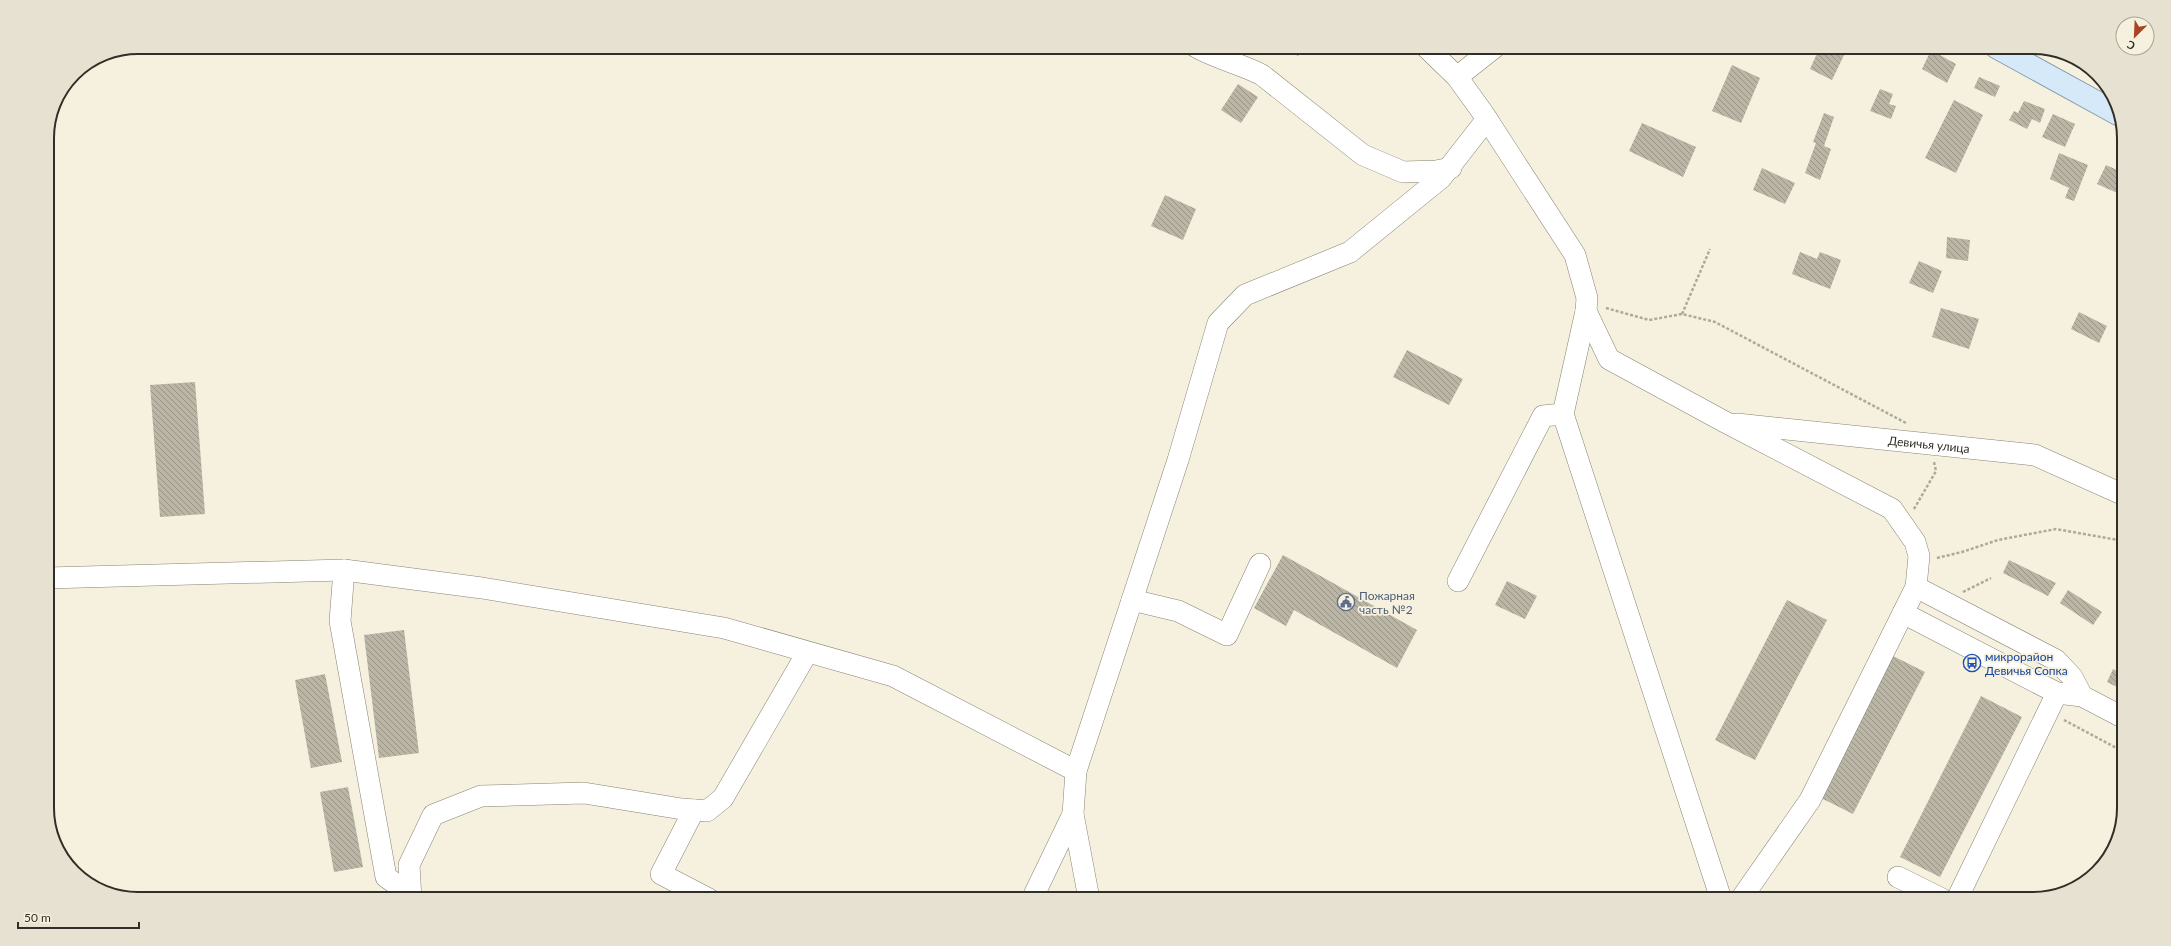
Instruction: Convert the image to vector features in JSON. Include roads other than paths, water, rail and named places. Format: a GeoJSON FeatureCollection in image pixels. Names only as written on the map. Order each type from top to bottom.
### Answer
{"type":"FeatureCollection","features":[{"type":"Feature","properties":{"kind":"main road"},"geometry":{"type":"LineString","coordinates":[[2009,54],[2113,111]]}},
{"type":"Feature","properties":{"kind":"street"},"geometry":{"type":"LineString","coordinates":[[1211,54],[1243,65],[1262,75],[1363,155],[1403,172],[1436,171],[1451,168]]}},
{"type":"Feature","properties":{"kind":"street"},"geometry":{"type":"LineString","coordinates":[[1433,54],[1457,77],[1487,119],[1576,255],[1587,305],[1610,359],[1725,422],[1892,509],[1914,542],[1918,562],[1916,586],[1810,800],[1746,892]]}},
{"type":"Feature","properties":{"kind":"street"},"geometry":{"type":"LineString","coordinates":[[1457,77],[1486,54]]}},
{"type":"Feature","properties":{"kind":"street"},"geometry":{"type":"LineString","coordinates":[[1088,892],[1074,814],[1076,771],[1178,460],[1218,324],[1244,295],[1350,252],[1441,178],[1451,168],[1487,119]]}},
{"type":"Feature","properties":{"kind":"street"},"geometry":{"type":"LineString","coordinates":[[1587,305],[1563,414],[1719,892]]}},
{"type":"Feature","properties":{"kind":"street"},"geometry":{"type":"LineString","coordinates":[[1458,581],[1543,416],[1563,414]]}},
{"type":"Feature","properties":{"kind":"street","name":"Девичья улица"},"geometry":{"type":"LineString","coordinates":[[1725,422],[2035,455],[2117,493]]}},
{"type":"Feature","properties":{"kind":"street"},"geometry":{"type":"LineString","coordinates":[[1132,600],[1178,611],[1227,635],[1260,564]]}},
{"type":"Feature","properties":{"kind":"street"},"geometry":{"type":"LineString","coordinates":[[54,578],[344,570],[482,588],[724,628],[893,676],[1076,771]]}},
{"type":"Feature","properties":{"kind":"street"},"geometry":{"type":"LineString","coordinates":[[344,570],[340,621],[386,877],[404,892]]}},
{"type":"Feature","properties":{"kind":"street"},"geometry":{"type":"LineString","coordinates":[[1916,586],[2056,660],[2072,676],[2082,696]]}},
{"type":"Feature","properties":{"kind":"street"},"geometry":{"type":"LineString","coordinates":[[1903,613],[2057,693],[2082,696],[2117,714]]}},
{"type":"Feature","properties":{"kind":"street"},"geometry":{"type":"LineString","coordinates":[[410,892],[409,865],[433,815],[480,796],[584,793],[707,811],[723,798],[807,652]]}},
{"type":"Feature","properties":{"kind":"street"},"geometry":{"type":"LineString","coordinates":[[1960,892],[2057,693]]}},
{"type":"Feature","properties":{"kind":"street"},"geometry":{"type":"LineString","coordinates":[[694,810],[661,874],[696,892]]}},
{"type":"Feature","properties":{"kind":"street"},"geometry":{"type":"LineString","coordinates":[[1035,892],[1074,814]]}},
{"type":"Feature","properties":{"kind":"street"},"geometry":{"type":"LineString","coordinates":[[1898,877],[1928,892]]}},
{"type":"Feature","properties":{"kind":"place","name":"Пожарная часть №2"},"geometry":{"type":"Point","coordinates":[1346,602]}},
{"type":"Feature","properties":{"kind":"place","name":"микрорайон Девичья Сопка"},"geometry":{"type":"Point","coordinates":[1972,663]}}]}
